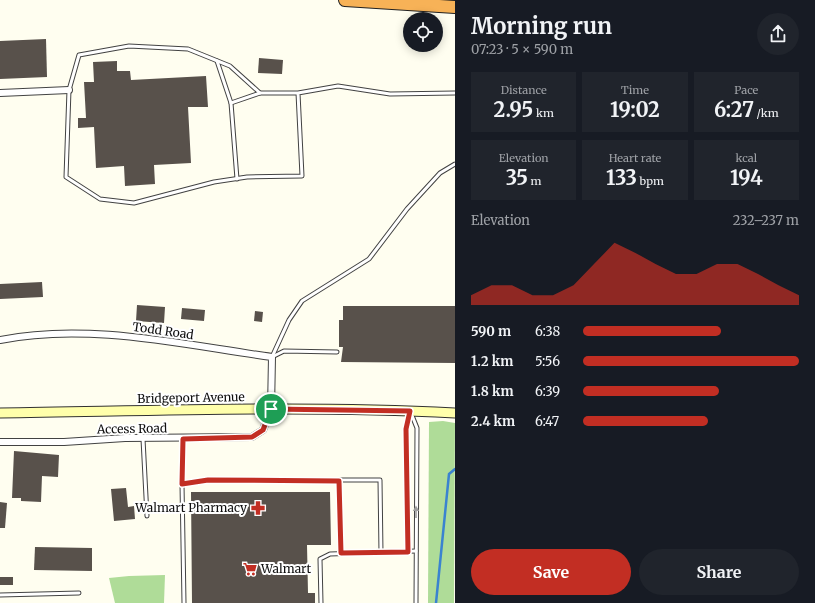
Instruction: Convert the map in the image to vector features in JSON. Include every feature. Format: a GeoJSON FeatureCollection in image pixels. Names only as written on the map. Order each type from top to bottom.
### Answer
{"type":"FeatureCollection","features":[{"type":"Feature","properties":{"kind":"highway"},"geometry":{"type":"LineString","coordinates":[[345,0],[455,7]]}},
{"type":"Feature","properties":{"kind":"main road","name":"Bridgeport Avenue"},"geometry":{"type":"LineString","coordinates":[[0,413],[271,409],[455,413]]}},
{"type":"Feature","properties":{"kind":"street"},"geometry":{"type":"LineString","coordinates":[[0,93],[68,90]]}},
{"type":"Feature","properties":{"kind":"street","name":"Todd Road"},"geometry":{"type":"LineString","coordinates":[[0,340],[38,335],[111,334],[272,357]]}},
{"type":"Feature","properties":{"kind":"street"},"geometry":{"type":"LineString","coordinates":[[271,409],[272,357]]}},
{"type":"Feature","properties":{"kind":"street","name":"Access Road"},"geometry":{"type":"LineString","coordinates":[[0,442],[64,442],[143,438],[183,439],[252,437],[263,430],[271,409]]}},
{"type":"Feature","properties":{"kind":"lane"},"geometry":{"type":"LineString","coordinates":[[260,92],[230,66],[188,49],[128,46],[78,55],[68,90],[66,177],[100,199],[134,203],[214,182],[237,179],[302,176],[298,93]]}},
{"type":"Feature","properties":{"kind":"lane"},"geometry":{"type":"LineString","coordinates":[[217,61],[231,103],[237,179]]}},
{"type":"Feature","properties":{"kind":"lane"},"geometry":{"type":"LineString","coordinates":[[231,103],[260,92],[298,93],[338,86],[390,94],[455,93]]}},
{"type":"Feature","properties":{"kind":"lane"},"geometry":{"type":"LineString","coordinates":[[272,357],[289,320],[302,301],[369,259],[407,209],[440,173],[455,164]]}},
{"type":"Feature","properties":{"kind":"lane"},"geometry":{"type":"LineString","coordinates":[[272,357],[284,351],[338,352]]}},
{"type":"Feature","properties":{"kind":"lane"},"geometry":{"type":"LineString","coordinates":[[410,411],[417,428],[416,603]]}},
{"type":"Feature","properties":{"kind":"lane"},"geometry":{"type":"LineString","coordinates":[[408,552],[406,429],[410,411]]}},
{"type":"Feature","properties":{"kind":"lane"},"geometry":{"type":"LineString","coordinates":[[143,438],[147,516]]}},
{"type":"Feature","properties":{"kind":"lane"},"geometry":{"type":"LineString","coordinates":[[183,439],[182,484],[184,603]]}},
{"type":"Feature","properties":{"kind":"lane"},"geometry":{"type":"LineString","coordinates":[[182,484],[208,480],[380,480],[381,552]]}},
{"type":"Feature","properties":{"kind":"lane"},"geometry":{"type":"LineString","coordinates":[[339,481],[341,553]]}},
{"type":"Feature","properties":{"kind":"lane"},"geometry":{"type":"LineString","coordinates":[[321,603],[320,559],[330,554],[341,553],[416,551]]}},
{"type":"Feature","properties":{"kind":"lane"},"geometry":{"type":"LineString","coordinates":[[0,595],[79,592]]}},
{"type":"Feature","properties":{"kind":"green space"},"geometry":{"type":"Polygon","coordinates":[[[443,421],[455,423],[454,603],[428,603],[429,422],[443,421]]]}},
{"type":"Feature","properties":{"kind":"green space"},"geometry":{"type":"Polygon","coordinates":[[[165,575],[164,603],[115,603],[109,578],[165,575]]]}},
{"type":"Feature","properties":{"kind":"building"},"geometry":{"type":"Polygon","coordinates":[[[46,39],[47,77],[0,79],[0,41],[46,39]]]}},
{"type":"Feature","properties":{"kind":"building"},"geometry":{"type":"Polygon","coordinates":[[[259,58],[283,60],[282,74],[258,73],[259,58]]]}},
{"type":"Feature","properties":{"kind":"building"},"geometry":{"type":"Polygon","coordinates":[[[117,61],[117,71],[130,71],[131,80],[206,76],[208,107],[188,107],[191,163],[154,165],[155,184],[125,186],[124,166],[96,168],[94,127],[78,128],[78,118],[86,118],[84,82],[94,82],[93,62],[117,61]]]}},
{"type":"Feature","properties":{"kind":"building"},"geometry":{"type":"Polygon","coordinates":[[[42,282],[43,297],[0,299],[0,284],[42,282]]]}},
{"type":"Feature","properties":{"kind":"building"},"geometry":{"type":"Polygon","coordinates":[[[137,305],[165,307],[164,323],[136,321],[137,305]]]}},
{"type":"Feature","properties":{"kind":"building"},"geometry":{"type":"Polygon","coordinates":[[[343,306],[455,306],[455,363],[341,362],[343,347],[339,347],[339,320],[343,320],[343,306]]]}},
{"type":"Feature","properties":{"kind":"building"},"geometry":{"type":"Polygon","coordinates":[[[182,308],[205,310],[204,321],[181,319],[182,308]]]}},
{"type":"Feature","properties":{"kind":"building"},"geometry":{"type":"Polygon","coordinates":[[[255,311],[263,312],[262,322],[254,321],[255,311]]]}},
{"type":"Feature","properties":{"kind":"building"},"geometry":{"type":"Polygon","coordinates":[[[14,451],[59,455],[58,477],[42,476],[41,502],[21,501],[21,498],[12,498],[14,451]]]}},
{"type":"Feature","properties":{"kind":"building"},"geometry":{"type":"Polygon","coordinates":[[[126,488],[128,507],[134,506],[135,519],[114,521],[111,489],[126,488]]]}},
{"type":"Feature","properties":{"kind":"building","name":"Walmart"},"geometry":{"type":"Polygon","coordinates":[[[191,492],[330,492],[331,545],[307,545],[308,593],[315,593],[315,603],[192,603],[191,492]]]}},
{"type":"Feature","properties":{"kind":"building"},"geometry":{"type":"Polygon","coordinates":[[[0,502],[7,503],[5,528],[0,528],[0,502]]]}},
{"type":"Feature","properties":{"kind":"building"},"geometry":{"type":"Polygon","coordinates":[[[35,547],[92,548],[92,571],[34,570],[35,547]]]}},
{"type":"Feature","properties":{"kind":"building"},"geometry":{"type":"Polygon","coordinates":[[[0,577],[13,577],[13,585],[0,585],[0,577]]]}},
{"type":"Feature","properties":{"kind":"waterway"},"geometry":{"type":"LineString","coordinates":[[436,603],[449,474],[455,469]]}},
{"type":"Feature","properties":{"kind":"place","name":"Walmart Pharmacy"},"geometry":{"type":"Point","coordinates":[258,508]}},
{"type":"Feature","properties":{"kind":"place","name":"Walmart"},"geometry":{"type":"Point","coordinates":[250,569]}},
{"type":"Feature","properties":{"kind":"route"},"geometry":{"type":"LineString","coordinates":[[271,409],[410,411],[406,429],[408,552],[341,553],[339,481],[208,480],[182,484],[183,439],[252,437],[263,430],[271,409]]}}]}
